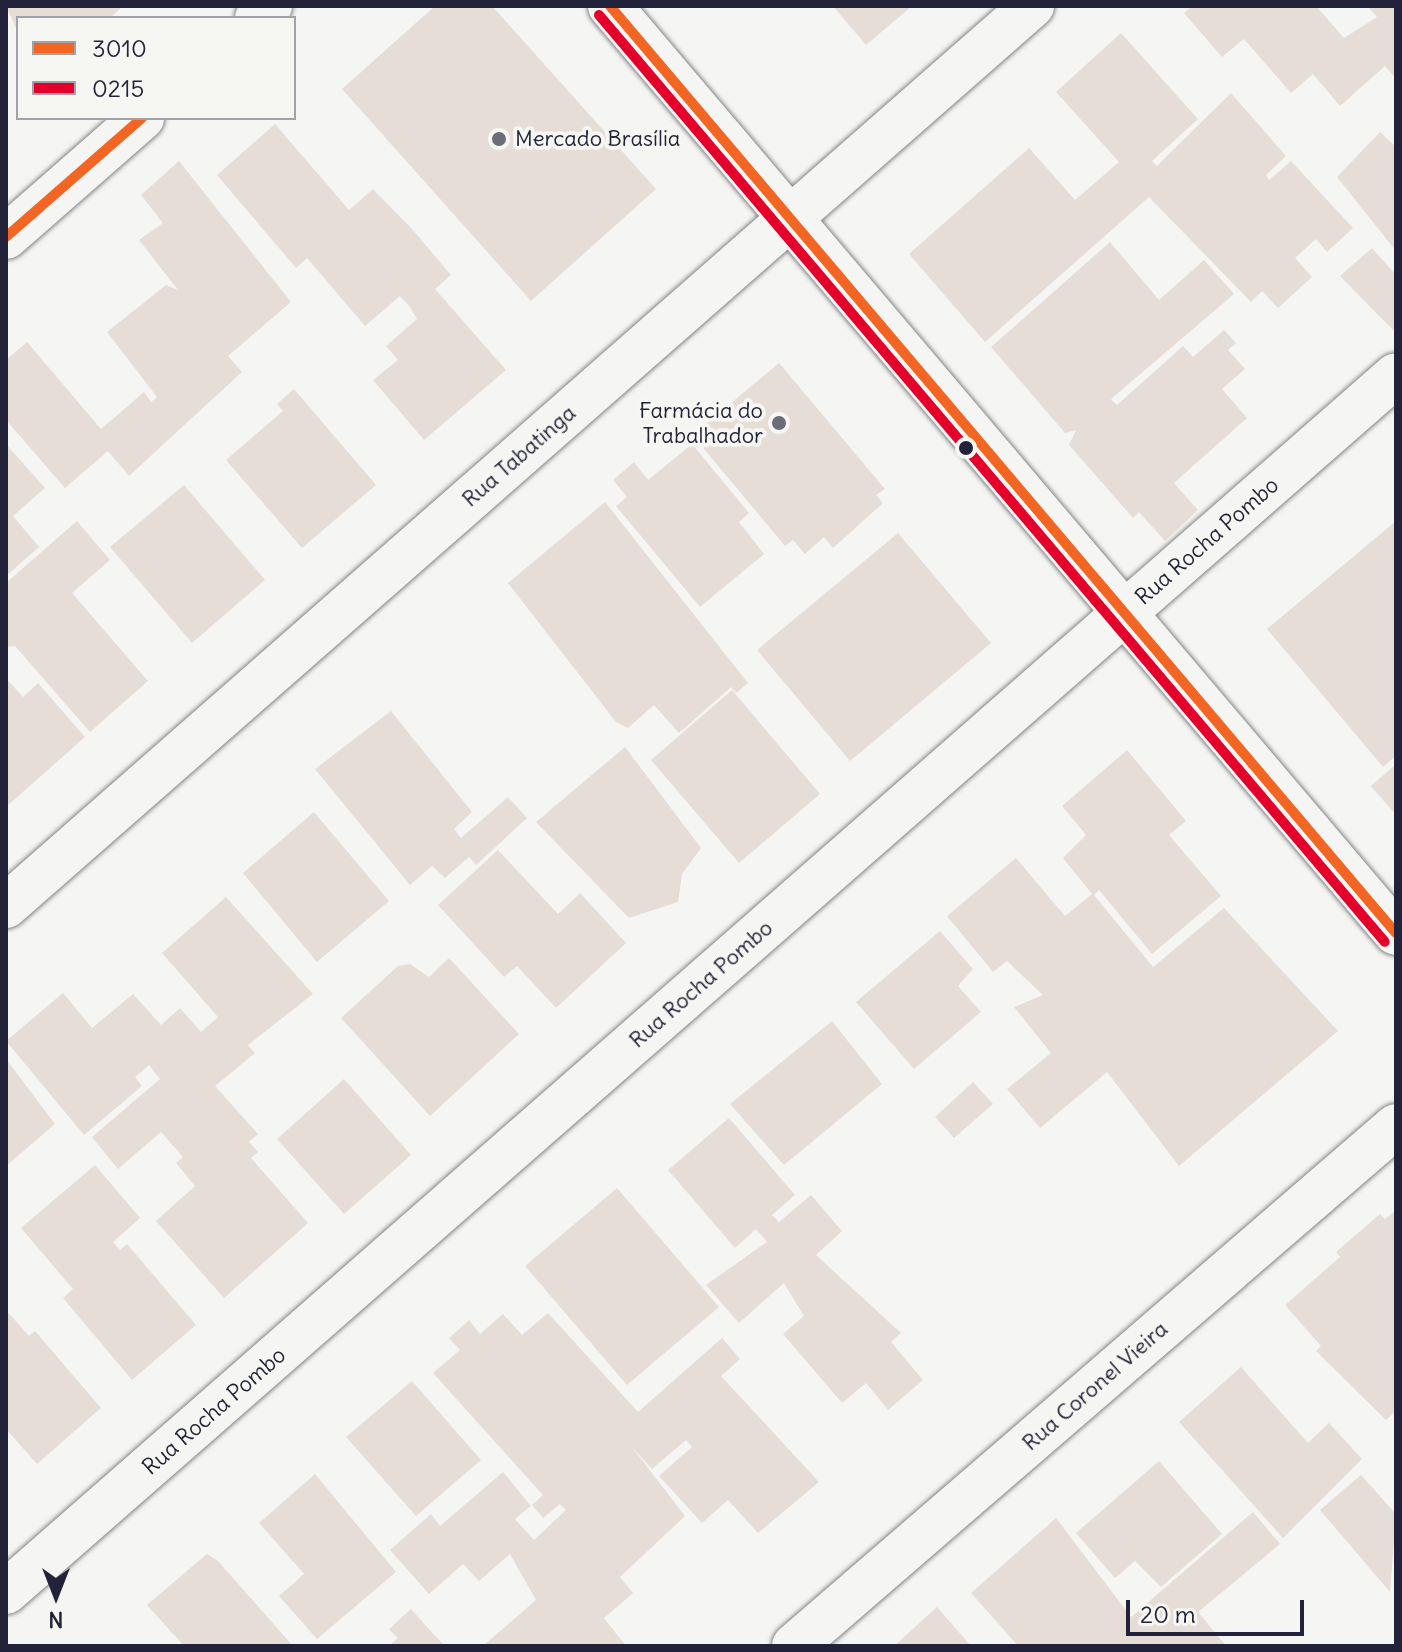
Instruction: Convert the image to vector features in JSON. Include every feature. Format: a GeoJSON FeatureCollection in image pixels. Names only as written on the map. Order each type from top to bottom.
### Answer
{"type":"FeatureCollection","features":[{"type":"Feature","properties":{"kind":"street"},"geometry":{"type":"LineString","coordinates":[[610,6],[1396,933]]}},
{"type":"Feature","properties":{"kind":"street","name":"Rua Tabatinga"},"geometry":{"type":"LineString","coordinates":[[6,906],[1032,6]]}},
{"type":"Feature","properties":{"kind":"street"},"geometry":{"type":"LineString","coordinates":[[6,237],[140,120]]}},
{"type":"Feature","properties":{"kind":"street","name":"Rua Rocha Pombo"},"geometry":{"type":"LineString","coordinates":[[6,1592],[1396,375]]}},
{"type":"Feature","properties":{"kind":"street","name":"Rua Coronel Vieira"},"geometry":{"type":"LineString","coordinates":[[794,1646],[1396,1126]]}},
{"type":"Feature","properties":{"kind":"building"},"geometry":{"type":"Polygon","coordinates":[[[6,6],[123,6],[112,16],[16,16],[16,28],[6,6]]]}},
{"type":"Feature","properties":{"kind":"building","name":"Mercado Brasília"},"geometry":{"type":"Polygon","coordinates":[[[435,6],[492,6],[656,189],[531,301],[342,89],[435,6]]]}},
{"type":"Feature","properties":{"kind":"building"},"geometry":{"type":"Polygon","coordinates":[[[833,6],[912,6],[866,45],[833,6]]]}},
{"type":"Feature","properties":{"kind":"building"},"geometry":{"type":"Polygon","coordinates":[[[1192,6],[1316,6],[1344,38],[1377,17],[1367,6],[1396,6],[1396,79],[1385,66],[1340,106],[1313,74],[1291,93],[1244,39],[1222,57],[1184,13],[1192,6]]]}},
{"type":"Feature","properties":{"kind":"building"},"geometry":{"type":"Polygon","coordinates":[[[1121,33],[1198,119],[1152,161],[1157,166],[1231,93],[1286,156],[1266,175],[1269,180],[1291,161],[1353,228],[1327,252],[1316,239],[1295,258],[1312,277],[1278,308],[1262,291],[1251,302],[1149,197],[985,342],[909,254],[1029,148],[1075,200],[1119,162],[1056,92],[1121,33]]]}},
{"type":"Feature","properties":{"kind":"building"},"geometry":{"type":"Polygon","coordinates":[[[275,124],[349,210],[373,189],[412,229],[451,275],[435,289],[506,370],[424,440],[373,380],[398,360],[386,346],[417,319],[410,307],[400,296],[365,326],[307,258],[296,268],[217,175],[275,124]]]}},
{"type":"Feature","properties":{"kind":"building"},"geometry":{"type":"Polygon","coordinates":[[[1380,132],[1396,147],[1396,251],[1337,177],[1380,132]]]}},
{"type":"Feature","properties":{"kind":"building"},"geometry":{"type":"Polygon","coordinates":[[[179,161],[291,302],[228,356],[242,372],[129,476],[108,451],[65,488],[6,420],[6,360],[27,342],[101,429],[144,392],[151,402],[157,397],[107,332],[166,285],[178,290],[139,240],[163,223],[141,195],[179,161]]]}},
{"type":"Feature","properties":{"kind":"building"},"geometry":{"type":"Polygon","coordinates":[[[1110,242],[1159,300],[1204,260],[1234,294],[1111,399],[1117,405],[1183,346],[1193,357],[1224,330],[1236,343],[1228,350],[1245,369],[1222,389],[1247,418],[1174,483],[1198,510],[1165,541],[1139,512],[1133,518],[1069,445],[1076,430],[1065,433],[991,347],[1110,242]]]}},
{"type":"Feature","properties":{"kind":"building"},"geometry":{"type":"Polygon","coordinates":[[[1372,248],[1396,275],[1396,333],[1340,276],[1372,248]]]}},
{"type":"Feature","properties":{"kind":"building"},"geometry":{"type":"Polygon","coordinates":[[[779,363],[885,489],[876,495],[883,503],[833,548],[824,537],[805,554],[793,540],[785,546],[699,443],[707,436],[700,429],[779,363]]]}},
{"type":"Feature","properties":{"kind":"building"},"geometry":{"type":"Polygon","coordinates":[[[294,389],[376,485],[302,548],[226,460],[283,411],[277,404],[294,389]]]}},
{"type":"Feature","properties":{"kind":"building"},"geometry":{"type":"Polygon","coordinates":[[[6,444],[45,488],[13,516],[39,547],[6,576],[6,444]]]}},
{"type":"Feature","properties":{"kind":"building"},"geometry":{"type":"Polygon","coordinates":[[[692,444],[749,513],[739,522],[764,554],[700,607],[616,506],[627,497],[613,480],[634,462],[648,480],[692,444]]]}},
{"type":"Feature","properties":{"kind":"building"},"geometry":{"type":"Polygon","coordinates":[[[184,485],[265,580],[192,643],[110,547],[184,485]]]}},
{"type":"Feature","properties":{"kind":"building"},"geometry":{"type":"Polygon","coordinates":[[[605,502],[748,683],[736,693],[731,687],[679,733],[654,705],[628,728],[616,722],[508,583],[605,502]]]}},
{"type":"Feature","properties":{"kind":"building"},"geometry":{"type":"Polygon","coordinates":[[[77,521],[110,560],[72,593],[148,681],[90,732],[15,646],[6,647],[6,583],[77,521]]]}},
{"type":"Feature","properties":{"kind":"building"},"geometry":{"type":"Polygon","coordinates":[[[1396,521],[1396,756],[1383,767],[1267,629],[1396,521]]]}},
{"type":"Feature","properties":{"kind":"building"},"geometry":{"type":"Polygon","coordinates":[[[898,533],[991,643],[850,761],[757,650],[898,533]]]}},
{"type":"Feature","properties":{"kind":"building"},"geometry":{"type":"Polygon","coordinates":[[[6,678],[23,697],[38,683],[85,737],[6,807],[6,678]]]}},
{"type":"Feature","properties":{"kind":"building"},"geometry":{"type":"Polygon","coordinates":[[[732,690],[820,794],[739,863],[651,760],[732,690]]]}},
{"type":"Feature","properties":{"kind":"building"},"geometry":{"type":"Polygon","coordinates":[[[391,711],[472,812],[454,829],[461,838],[508,797],[527,818],[476,865],[469,857],[445,878],[432,866],[410,885],[315,769],[391,711]]]}},
{"type":"Feature","properties":{"kind":"building"},"geometry":{"type":"Polygon","coordinates":[[[625,747],[701,848],[682,874],[678,902],[629,918],[536,822],[625,747]]]}},
{"type":"Feature","properties":{"kind":"building"},"geometry":{"type":"Polygon","coordinates":[[[1127,750],[1186,821],[1169,835],[1221,896],[1152,954],[1099,890],[1094,895],[1153,967],[1224,908],[1338,1031],[1179,1166],[1107,1072],[1040,1128],[1007,1089],[1051,1053],[1014,1007],[1043,995],[1007,961],[993,972],[947,916],[1016,858],[1065,916],[1092,894],[1063,858],[1086,835],[1062,806],[1127,750]]]}},
{"type":"Feature","properties":{"kind":"building"},"geometry":{"type":"Polygon","coordinates":[[[1396,764],[1396,815],[1371,786],[1396,764]]]}},
{"type":"Feature","properties":{"kind":"building"},"geometry":{"type":"Polygon","coordinates":[[[314,812],[389,901],[317,962],[243,873],[314,812]]]}},
{"type":"Feature","properties":{"kind":"building"},"geometry":{"type":"Polygon","coordinates":[[[498,850],[558,914],[580,893],[626,943],[556,1008],[517,966],[504,977],[438,905],[498,850]]]}},
{"type":"Feature","properties":{"kind":"building"},"geometry":{"type":"Polygon","coordinates":[[[226,897],[313,994],[248,1045],[255,1053],[215,1086],[258,1134],[249,1142],[258,1152],[251,1158],[308,1223],[224,1298],[156,1221],[195,1186],[176,1163],[183,1157],[161,1132],[118,1169],[92,1137],[160,1079],[149,1065],[135,1077],[142,1086],[84,1135],[6,1041],[63,993],[92,1028],[133,994],[161,1025],[180,1008],[201,1032],[218,1017],[162,953],[226,897]]]}},
{"type":"Feature","properties":{"kind":"building"},"geometry":{"type":"Polygon","coordinates":[[[940,931],[973,969],[958,986],[981,1012],[914,1069],[856,1002],[940,931]]]}},
{"type":"Feature","properties":{"kind":"building"},"geometry":{"type":"Polygon","coordinates":[[[449,958],[519,1034],[430,1116],[341,1018],[398,966],[410,964],[429,977],[449,958]]]}},
{"type":"Feature","properties":{"kind":"building"},"geometry":{"type":"Polygon","coordinates":[[[832,1021],[882,1084],[784,1165],[730,1104],[832,1021]]]}},
{"type":"Feature","properties":{"kind":"building"},"geometry":{"type":"Polygon","coordinates":[[[6,1059],[55,1124],[6,1166],[6,1059]]]}},
{"type":"Feature","properties":{"kind":"building"},"geometry":{"type":"Polygon","coordinates":[[[344,1079],[411,1155],[344,1214],[277,1139],[344,1079]]]}},
{"type":"Feature","properties":{"kind":"building"},"geometry":{"type":"Polygon","coordinates":[[[973,1082],[993,1104],[954,1138],[935,1117],[973,1082]]]}},
{"type":"Feature","properties":{"kind":"building"},"geometry":{"type":"Polygon","coordinates":[[[729,1118],[795,1195],[772,1215],[779,1222],[811,1195],[842,1231],[816,1255],[901,1333],[891,1342],[923,1380],[888,1410],[866,1383],[842,1403],[783,1334],[804,1316],[784,1283],[739,1323],[706,1285],[767,1242],[756,1229],[735,1248],[668,1170],[729,1118]]]}},
{"type":"Feature","properties":{"kind":"building"},"geometry":{"type":"Polygon","coordinates":[[[95,1165],[140,1218],[113,1242],[120,1250],[127,1244],[196,1325],[132,1380],[63,1298],[73,1289],[21,1228],[95,1165]]]}},
{"type":"Feature","properties":{"kind":"building"},"geometry":{"type":"Polygon","coordinates":[[[617,1188],[719,1307],[627,1385],[525,1266],[617,1188]]]}},
{"type":"Feature","properties":{"kind":"building"},"geometry":{"type":"Polygon","coordinates":[[[1396,1210],[1396,1411],[1386,1420],[1316,1351],[1321,1346],[1285,1305],[1340,1257],[1336,1252],[1380,1214],[1385,1219],[1396,1210]]]}},
{"type":"Feature","properties":{"kind":"building"},"geometry":{"type":"Polygon","coordinates":[[[6,1310],[29,1336],[35,1331],[101,1408],[37,1464],[6,1429],[6,1310]]]}},
{"type":"Feature","properties":{"kind":"building"},"geometry":{"type":"Polygon","coordinates":[[[548,1313],[638,1412],[722,1338],[740,1359],[721,1376],[819,1482],[758,1533],[728,1500],[702,1523],[659,1476],[692,1447],[686,1440],[652,1469],[631,1446],[685,1516],[620,1577],[633,1593],[604,1618],[626,1646],[483,1646],[536,1600],[510,1554],[479,1581],[463,1564],[429,1594],[390,1550],[431,1514],[440,1526],[503,1472],[531,1506],[515,1519],[534,1540],[566,1510],[560,1504],[543,1518],[532,1505],[543,1495],[433,1373],[460,1350],[449,1338],[469,1320],[480,1334],[503,1314],[522,1335],[548,1313]]]}},
{"type":"Feature","properties":{"kind":"building"},"geometry":{"type":"Polygon","coordinates":[[[1241,1367],[1308,1443],[1329,1423],[1362,1459],[1283,1538],[1179,1422],[1241,1367]]]}},
{"type":"Feature","properties":{"kind":"building"},"geometry":{"type":"Polygon","coordinates":[[[412,1381],[481,1460],[416,1516],[346,1437],[412,1381]]]}},
{"type":"Feature","properties":{"kind":"building"},"geometry":{"type":"Polygon","coordinates":[[[1159,1461],[1222,1534],[1161,1587],[1135,1561],[1115,1578],[1076,1533],[1159,1461]]]}},
{"type":"Feature","properties":{"kind":"building"},"geometry":{"type":"Polygon","coordinates":[[[315,1474],[396,1572],[317,1639],[279,1596],[304,1574],[259,1523],[315,1474]]]}},
{"type":"Feature","properties":{"kind":"building"},"geometry":{"type":"Polygon","coordinates":[[[1361,1475],[1396,1514],[1390,1592],[1320,1510],[1361,1475]]]}},
{"type":"Feature","properties":{"kind":"building"},"geometry":{"type":"Polygon","coordinates":[[[1253,1512],[1280,1544],[1198,1612],[1226,1646],[1018,1646],[971,1593],[1056,1518],[1131,1617],[1253,1512]]]}},
{"type":"Feature","properties":{"kind":"building"},"geometry":{"type":"Polygon","coordinates":[[[207,1554],[218,1561],[293,1646],[184,1646],[147,1605],[207,1554]]]}},
{"type":"Feature","properties":{"kind":"building"},"geometry":{"type":"Polygon","coordinates":[[[937,1607],[971,1646],[894,1646],[937,1607]]]}},
{"type":"Feature","properties":{"kind":"building"},"geometry":{"type":"Polygon","coordinates":[[[411,1609],[445,1646],[389,1646],[398,1638],[389,1629],[411,1609]]]}},
{"type":"Feature","properties":{"kind":"transit line","name":"3010"},"geometry":{"type":"LineString","coordinates":[[610,6],[1396,933]]}},
{"type":"Feature","properties":{"kind":"transit line","name":"0215"},"geometry":{"type":"LineString","coordinates":[[599,15],[1385,942]]}},
{"type":"Feature","properties":{"kind":"transit line","name":"3010"},"geometry":{"type":"LineString","coordinates":[[6,237],[140,120]]}},
{"type":"Feature","properties":{"kind":"place","name":"Mercado Brasília"},"geometry":{"type":"Point","coordinates":[499,139]}},
{"type":"Feature","properties":{"kind":"place","name":"Farmácia do Trabalhador"},"geometry":{"type":"Point","coordinates":[779,423]}}]}
